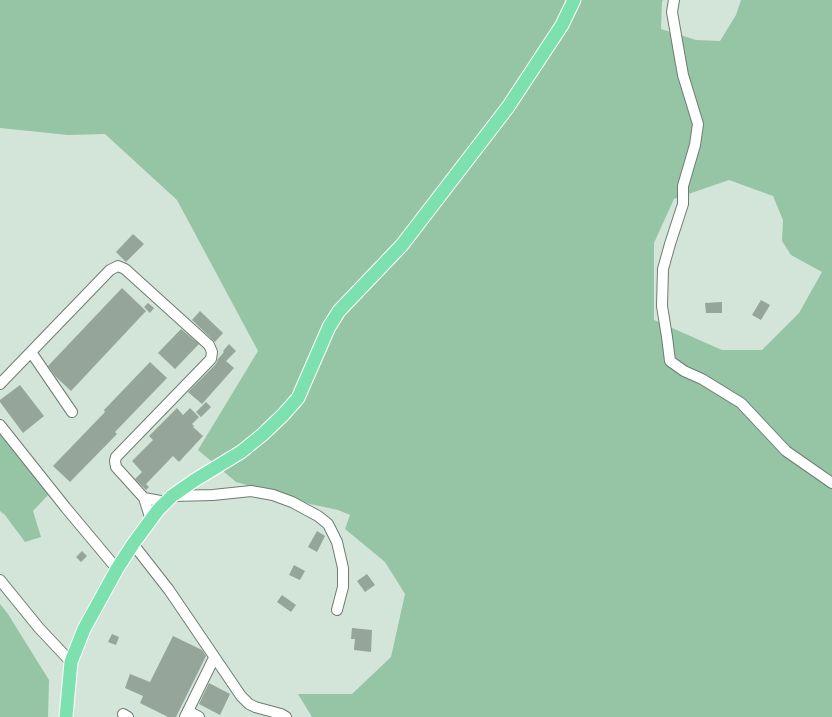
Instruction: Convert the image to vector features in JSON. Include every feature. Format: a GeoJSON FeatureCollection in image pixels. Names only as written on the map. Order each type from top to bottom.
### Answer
{"type":"FeatureCollection","features":[{"type":"Feature","properties":{"kind":"main road"},"geometry":{"type":"LineString","coordinates":[[66,717],[71,662],[84,629],[117,569],[133,544],[158,510],[169,499],[195,480],[241,452],[283,415],[298,398],[329,327],[339,311],[402,245],[508,107],[562,25],[574,0]]}},
{"type":"Feature","properties":{"kind":"lane"},"geometry":{"type":"LineString","coordinates":[[674,0],[672,12],[683,75],[698,124],[695,144],[683,186],[683,204],[663,269],[662,306],[670,361],[684,371],[702,379],[741,403],[786,451],[832,483]]}},
{"type":"Feature","properties":{"kind":"lane"},"geometry":{"type":"LineString","coordinates":[[0,384],[110,270],[118,266],[125,269],[209,345],[212,352],[211,359],[116,457],[116,467],[144,498],[151,520]]}},
{"type":"Feature","properties":{"kind":"lane"},"geometry":{"type":"LineString","coordinates":[[31,352],[72,412]]}},
{"type":"Feature","properties":{"kind":"lane"},"geometry":{"type":"LineString","coordinates":[[0,425],[117,569]]}},
{"type":"Feature","properties":{"kind":"lane"},"geometry":{"type":"LineString","coordinates":[[144,498],[169,499],[251,491],[273,494],[318,516],[328,524],[337,542],[343,568],[343,587],[337,610]]}},
{"type":"Feature","properties":{"kind":"lane"},"geometry":{"type":"LineString","coordinates":[[133,544],[169,590],[199,632],[214,658],[241,696],[249,704],[286,717]]}},
{"type":"Feature","properties":{"kind":"lane"},"geometry":{"type":"LineString","coordinates":[[0,580],[39,628],[71,662]]}},
{"type":"Feature","properties":{"kind":"lane"},"geometry":{"type":"LineString","coordinates":[[199,717],[187,714],[214,658]]}},
{"type":"Feature","properties":{"kind":"green space"},"geometry":{"type":"Polygon","coordinates":[[[0,0],[663,0],[661,29],[696,40],[720,41],[736,15],[741,0],[832,0],[832,717],[312,717],[298,694],[352,694],[391,657],[405,594],[385,562],[345,529],[350,515],[338,510],[310,504],[236,482],[198,450],[258,351],[177,200],[105,134],[68,135],[0,128],[0,0]],[[729,180],[674,199],[654,243],[654,320],[722,350],[762,350],[799,313],[822,272],[791,255],[782,241],[783,220],[773,196],[729,180]]]}},
{"type":"Feature","properties":{"kind":"green space"},"geometry":{"type":"Polygon","coordinates":[[[0,432],[49,494],[33,511],[41,537],[25,542],[5,515],[0,511],[0,432]]]}},
{"type":"Feature","properties":{"kind":"green space"},"geometry":{"type":"Polygon","coordinates":[[[0,604],[8,614],[49,680],[48,717],[0,717],[0,604]]]}},
{"type":"Feature","properties":{"kind":"building"},"geometry":{"type":"Polygon","coordinates":[[[133,234],[144,244],[126,262],[116,252],[133,234]]]}},
{"type":"Feature","properties":{"kind":"building"},"geometry":{"type":"Polygon","coordinates":[[[122,288],[146,311],[71,391],[56,377],[48,366],[122,288]]]}},
{"type":"Feature","properties":{"kind":"building"},"geometry":{"type":"Polygon","coordinates":[[[761,300],[770,305],[761,320],[752,315],[761,300]]]}},
{"type":"Feature","properties":{"kind":"building"},"geometry":{"type":"Polygon","coordinates":[[[722,302],[722,313],[706,313],[705,303],[722,302]]]}},
{"type":"Feature","properties":{"kind":"building"},"geometry":{"type":"Polygon","coordinates":[[[148,303],[154,308],[150,313],[144,307],[148,303]]]}},
{"type":"Feature","properties":{"kind":"building"},"geometry":{"type":"Polygon","coordinates":[[[200,311],[223,333],[215,342],[192,320],[200,311]]]}},
{"type":"Feature","properties":{"kind":"building"},"geometry":{"type":"Polygon","coordinates":[[[181,329],[199,344],[175,369],[158,353],[181,329]]]}},
{"type":"Feature","properties":{"kind":"building"},"geometry":{"type":"Polygon","coordinates":[[[229,344],[236,351],[226,361],[234,368],[202,404],[188,392],[216,364],[224,352],[223,351],[229,344]]]}},
{"type":"Feature","properties":{"kind":"building"},"geometry":{"type":"Polygon","coordinates":[[[150,362],[167,378],[115,432],[117,434],[70,482],[53,466],[150,362]]]}},
{"type":"Feature","properties":{"kind":"building"},"geometry":{"type":"Polygon","coordinates":[[[20,385],[44,416],[23,433],[0,402],[0,400],[20,385]]]}},
{"type":"Feature","properties":{"kind":"building"},"geometry":{"type":"Polygon","coordinates":[[[206,402],[211,407],[201,417],[196,412],[206,402]]]}},
{"type":"Feature","properties":{"kind":"building"},"geometry":{"type":"Polygon","coordinates":[[[177,408],[183,415],[190,408],[199,417],[192,424],[194,426],[193,427],[203,436],[179,462],[173,456],[146,484],[149,487],[146,490],[135,479],[142,472],[132,461],[153,440],[149,436],[177,408]]]}},
{"type":"Feature","properties":{"kind":"building"},"geometry":{"type":"Polygon","coordinates":[[[317,531],[325,536],[317,552],[308,547],[317,531]]]}},
{"type":"Feature","properties":{"kind":"building"},"geometry":{"type":"Polygon","coordinates":[[[82,551],[87,556],[81,562],[76,557],[82,551]]]}},
{"type":"Feature","properties":{"kind":"building"},"geometry":{"type":"Polygon","coordinates":[[[294,565],[305,571],[300,580],[289,575],[294,565]]]}},
{"type":"Feature","properties":{"kind":"building"},"geometry":{"type":"Polygon","coordinates":[[[367,574],[375,585],[365,592],[357,581],[367,574]]]}},
{"type":"Feature","properties":{"kind":"building"},"geometry":{"type":"Polygon","coordinates":[[[282,595],[296,605],[291,612],[277,602],[282,595]]]}},
{"type":"Feature","properties":{"kind":"building"},"geometry":{"type":"Polygon","coordinates":[[[352,628],[372,630],[371,652],[354,650],[355,639],[351,639],[352,628]]]}},
{"type":"Feature","properties":{"kind":"building"},"geometry":{"type":"Polygon","coordinates":[[[112,634],[119,637],[116,645],[108,642],[112,634]]]}},
{"type":"Feature","properties":{"kind":"building"},"geometry":{"type":"Polygon","coordinates":[[[173,636],[202,650],[206,656],[176,717],[168,717],[140,703],[143,696],[125,688],[130,674],[150,682],[173,636]]]}},
{"type":"Feature","properties":{"kind":"building"},"geometry":{"type":"Polygon","coordinates":[[[209,683],[230,694],[220,715],[199,704],[209,683]]]}}]}
